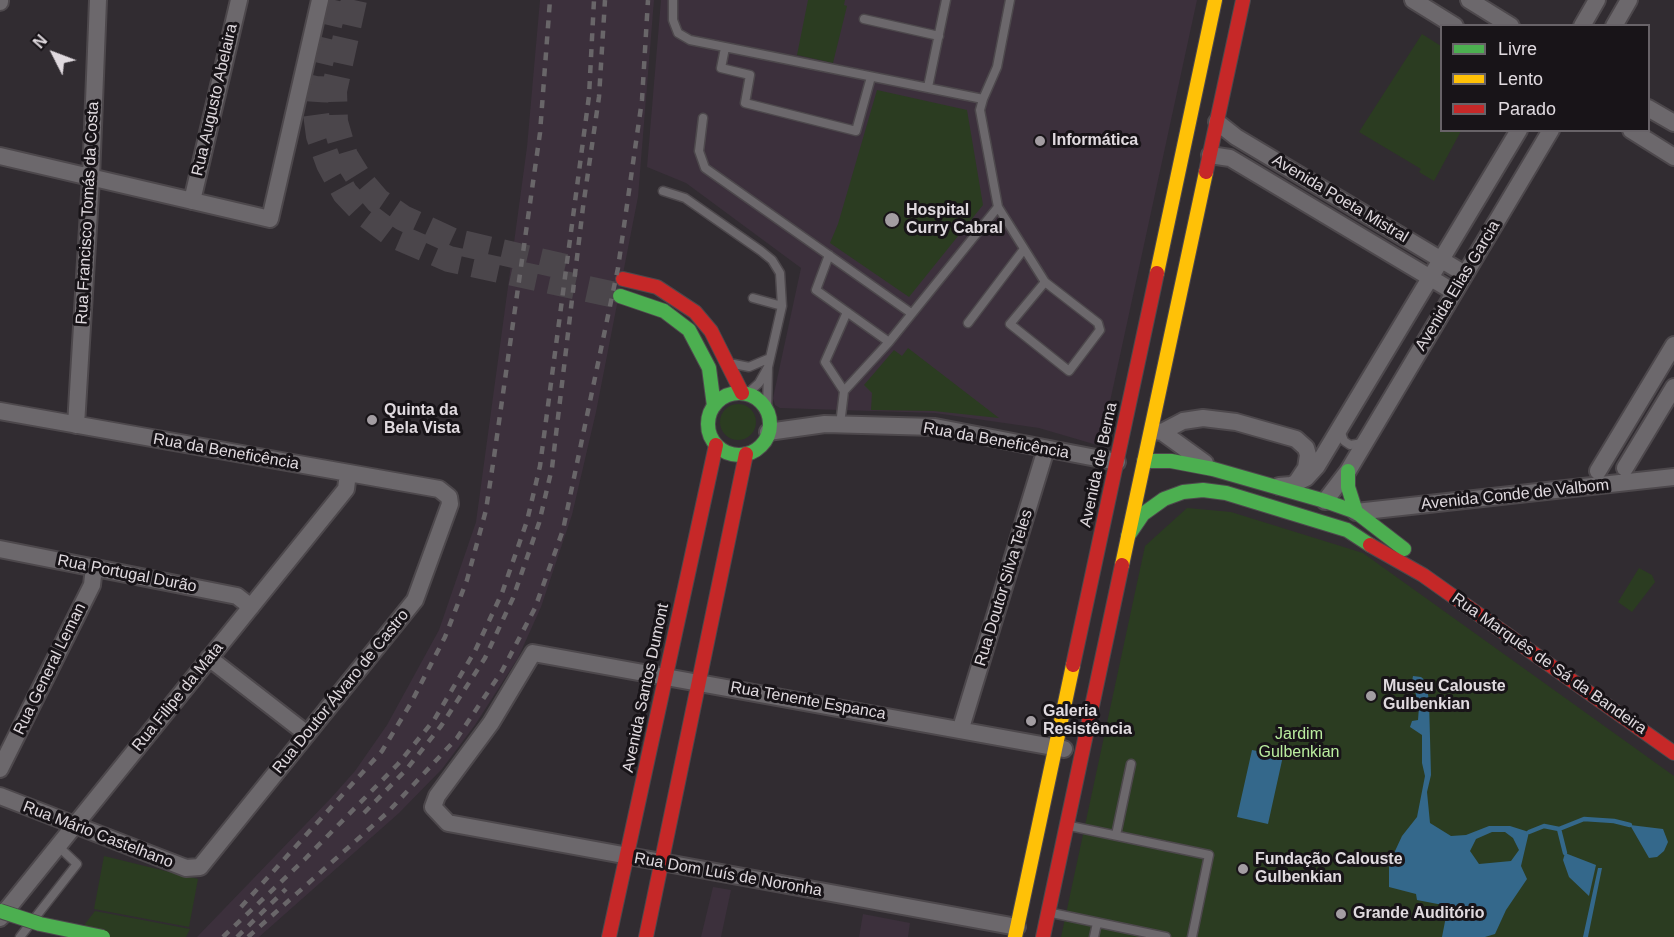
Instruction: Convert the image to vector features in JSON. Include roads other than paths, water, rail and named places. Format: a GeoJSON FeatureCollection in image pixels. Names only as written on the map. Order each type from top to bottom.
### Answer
{"type":"FeatureCollection","features":[{"type":"Feature","properties":{"kind":"main road","name":"Avenida de Berna"},"geometry":{"type":"LineString","coordinates":[[1016,932],[1215,0]]}},
{"type":"Feature","properties":{"kind":"main road"},"geometry":{"type":"LineString","coordinates":[[1043,937],[1144,461],[1156,431],[1243,0]]}},
{"type":"Feature","properties":{"kind":"main road"},"geometry":{"type":"LineString","coordinates":[[623,279],[657,287],[685,303],[711,331],[745,394]]}},
{"type":"Feature","properties":{"kind":"main road"},"geometry":{"type":"LineString","coordinates":[[620,296],[664,311],[689,330],[709,368],[714,406],[708,426],[716,445],[725,452],[746,454],[764,442],[768,432],[767,411],[761,402],[745,394],[731,394],[714,406]]}},
{"type":"Feature","properties":{"kind":"main road","name":"Avenida Santos Dumont"},"geometry":{"type":"LineString","coordinates":[[609,937],[716,445]]}},
{"type":"Feature","properties":{"kind":"main road"},"geometry":{"type":"LineString","coordinates":[[646,937],[746,454]]}},
{"type":"Feature","properties":{"kind":"main road","name":"Rua Marquês de Sá da Bandeira"},"geometry":{"type":"LineString","coordinates":[[1117,462],[1171,461],[1213,469],[1276,486],[1356,512],[1406,551],[1423,575]]}},
{"type":"Feature","properties":{"kind":"main road"},"geometry":{"type":"LineString","coordinates":[[1348,471],[1348,487],[1356,512]]}},
{"type":"Feature","properties":{"kind":"main road","name":"Rua Marquês de Sá da Bandeira"},"geometry":{"type":"LineString","coordinates":[[1128,536],[1143,514],[1155,505],[1171,496],[1193,490],[1226,492],[1347,530],[1394,561],[1423,575],[1674,753]]}},
{"type":"Feature","properties":{"kind":"main road"},"geometry":{"type":"LineString","coordinates":[[1289,511],[1307,510],[1325,501]]}},
{"type":"Feature","properties":{"kind":"main road"},"geometry":{"type":"LineString","coordinates":[[0,911],[40,924],[103,937]]}},
{"type":"Feature","properties":{"kind":"street","name":"Rua Francisco Tomás da Costa"},"geometry":{"type":"LineString","coordinates":[[76,425],[91,178],[98,0]]}},
{"type":"Feature","properties":{"kind":"street","name":"Rua Augusto Abelaira"},"geometry":{"type":"LineString","coordinates":[[192,201],[239,0]]}},
{"type":"Feature","properties":{"kind":"street"},"geometry":{"type":"LineString","coordinates":[[0,156],[270,219],[320,0]]}},
{"type":"Feature","properties":{"kind":"street"},"geometry":{"type":"LineString","coordinates":[[1413,0],[1452,24]]}},
{"type":"Feature","properties":{"kind":"street"},"geometry":{"type":"LineString","coordinates":[[1469,0],[1508,24]]}},
{"type":"Feature","properties":{"kind":"street"},"geometry":{"type":"LineString","coordinates":[[1583,24],[1597,0]]}},
{"type":"Feature","properties":{"kind":"street"},"geometry":{"type":"LineString","coordinates":[[1615,24],[1629,0]]}},
{"type":"Feature","properties":{"kind":"street"},"geometry":{"type":"LineString","coordinates":[[1650,109],[1674,123]]}},
{"type":"Feature","properties":{"kind":"street","name":"Avenida Poeta Mistral"},"geometry":{"type":"LineString","coordinates":[[1217,122],[1236,137],[1465,274]]}},
{"type":"Feature","properties":{"kind":"street","name":"Avenida Elias Garcia"},"geometry":{"type":"LineString","coordinates":[[1297,483],[1313,472],[1518,132]]}},
{"type":"Feature","properties":{"kind":"street","name":"Avenida Elias Garcia"},"geometry":{"type":"LineString","coordinates":[[1325,501],[1348,471],[1550,132]]}},
{"type":"Feature","properties":{"kind":"street"},"geometry":{"type":"LineString","coordinates":[[1634,132],[1674,157]]}},
{"type":"Feature","properties":{"kind":"street","name":"Avenida Poeta Mistral"},"geometry":{"type":"LineString","coordinates":[[1210,155],[1230,158],[1454,292]]}},
{"type":"Feature","properties":{"kind":"street"},"geometry":{"type":"LineString","coordinates":[[1598,471],[1674,345]]}},
{"type":"Feature","properties":{"kind":"street"},"geometry":{"type":"LineString","coordinates":[[1626,468],[1674,387]]}},
{"type":"Feature","properties":{"kind":"street","name":"Rua da Beneficência"},"geometry":{"type":"LineString","coordinates":[[0,411],[439,489],[449,497]]}},
{"type":"Feature","properties":{"kind":"street"},"geometry":{"type":"LineString","coordinates":[[1156,431],[1184,421],[1203,418],[1236,422],[1296,439],[1306,448],[1308,455],[1306,468],[1297,483],[1276,486]]}},
{"type":"Feature","properties":{"kind":"street","name":"Rua da Beneficência"},"geometry":{"type":"LineString","coordinates":[[768,432],[840,424],[935,427],[1117,462]]}},
{"type":"Feature","properties":{"kind":"street"},"geometry":{"type":"LineString","coordinates":[[1156,431],[1213,469]]}},
{"type":"Feature","properties":{"kind":"street","name":"Rua Doutor Silva Teles"},"geometry":{"type":"LineString","coordinates":[[961,728],[1046,449]]}},
{"type":"Feature","properties":{"kind":"street","name":"Rua Filipe da Mata"},"geometry":{"type":"LineString","coordinates":[[0,918],[346,489],[348,473]]}},
{"type":"Feature","properties":{"kind":"street","name":"Avenida Conde de Valbom"},"geometry":{"type":"LineString","coordinates":[[1356,512],[1674,477]]}},
{"type":"Feature","properties":{"kind":"street","name":"Rua Doutor Álvaro de Castro"},"geometry":{"type":"LineString","coordinates":[[198,868],[207,860],[419,593],[448,511],[449,497]]}},
{"type":"Feature","properties":{"kind":"street","name":"Rua Portugal Durão"},"geometry":{"type":"LineString","coordinates":[[0,549],[237,596],[251,607]]}},
{"type":"Feature","properties":{"kind":"street","name":"Rua General Leman"},"geometry":{"type":"LineString","coordinates":[[0,769],[92,585],[94,567]]}},
{"type":"Feature","properties":{"kind":"street","name":"Rua Tenente Espanca"},"geometry":{"type":"LineString","coordinates":[[442,817],[433,807],[437,796],[491,723],[533,653],[961,728],[1082,752]]}},
{"type":"Feature","properties":{"kind":"street"},"geometry":{"type":"LineString","coordinates":[[209,658],[307,734]]}},
{"type":"Feature","properties":{"kind":"street","name":"Rua Mário Castelhano"},"geometry":{"type":"LineString","coordinates":[[0,796],[186,868],[198,868]]}},
{"type":"Feature","properties":{"kind":"street","name":"Rua Dom Luís de Noronha"},"geometry":{"type":"LineString","coordinates":[[442,817],[448,823],[662,862],[1016,932]]}},
{"type":"Feature","properties":{"kind":"lane"},"geometry":{"type":"LineString","coordinates":[[673,0],[674,20],[678,33],[690,40],[983,99]]}},
{"type":"Feature","properties":{"kind":"lane"},"geometry":{"type":"LineString","coordinates":[[928,87],[946,0]]}},
{"type":"Feature","properties":{"kind":"lane"},"geometry":{"type":"LineString","coordinates":[[1010,0],[997,68],[980,110],[998,207],[1045,282],[1098,323],[1100,330],[1069,371],[1010,324],[1045,282]]}},
{"type":"Feature","properties":{"kind":"lane"},"geometry":{"type":"LineString","coordinates":[[864,19],[939,36]]}},
{"type":"Feature","properties":{"kind":"lane"},"geometry":{"type":"LineString","coordinates":[[725,48],[721,68],[750,75],[746,103],[856,131],[871,77]]}},
{"type":"Feature","properties":{"kind":"lane"},"geometry":{"type":"LineString","coordinates":[[703,118],[699,151],[705,168],[911,313]]}},
{"type":"Feature","properties":{"kind":"lane"},"geometry":{"type":"LineString","coordinates":[[663,191],[685,198],[772,260],[780,273],[782,306],[769,362],[767,411]]}},
{"type":"Feature","properties":{"kind":"lane"},"geometry":{"type":"LineString","coordinates":[[840,424],[844,391],[889,342],[998,207]]}},
{"type":"Feature","properties":{"kind":"lane"},"geometry":{"type":"LineString","coordinates":[[968,323],[1024,249]]}},
{"type":"Feature","properties":{"kind":"lane"},"geometry":{"type":"LineString","coordinates":[[829,255],[816,290],[889,342]]}},
{"type":"Feature","properties":{"kind":"lane"},"geometry":{"type":"LineString","coordinates":[[753,298],[782,306]]}},
{"type":"Feature","properties":{"kind":"lane"},"geometry":{"type":"LineString","coordinates":[[844,391],[825,362],[847,312]]}},
{"type":"Feature","properties":{"kind":"lane"},"geometry":{"type":"LineString","coordinates":[[728,363],[749,368],[769,362]]}},
{"type":"Feature","properties":{"kind":"lane"},"geometry":{"type":"LineString","coordinates":[[745,394],[759,383],[769,362]]}},
{"type":"Feature","properties":{"kind":"lane"},"geometry":{"type":"LineString","coordinates":[[1636,408],[1643,418],[1655,418]]}},
{"type":"Feature","properties":{"kind":"lane"},"geometry":{"type":"LineString","coordinates":[[1340,429],[1344,441],[1350,444],[1364,442]]}},
{"type":"Feature","properties":{"kind":"lane"},"geometry":{"type":"LineString","coordinates":[[1116,835],[1131,764]]}},
{"type":"Feature","properties":{"kind":"lane"},"geometry":{"type":"LineString","coordinates":[[1067,825],[1209,855],[1192,937]]}},
{"type":"Feature","properties":{"kind":"lane"},"geometry":{"type":"LineString","coordinates":[[20,937],[77,864],[58,846]]}},
{"type":"Feature","properties":{"kind":"lane"},"geometry":{"type":"LineString","coordinates":[[1048,912],[1166,937]]}},
{"type":"Feature","properties":{"kind":"lane"},"geometry":{"type":"LineString","coordinates":[[1094,937],[1097,923]]}},
{"type":"Feature","properties":{"kind":"water"},"geometry":{"type":"Polygon","coordinates":[[[1413,676],[1421,677],[1426,681],[1429,701],[1431,775],[1427,792],[1430,823],[1451,836],[1466,835],[1489,826],[1510,826],[1529,832],[1521,866],[1527,879],[1506,910],[1495,934],[1485,937],[1442,937],[1448,906],[1417,900],[1416,894],[1389,887],[1389,864],[1402,836],[1417,817],[1425,776],[1422,763],[1422,735],[1410,727],[1412,721],[1418,720],[1419,707],[1415,691],[1411,687],[1413,676]],[[1492,832],[1476,839],[1470,851],[1479,864],[1511,861],[1519,850],[1513,838],[1505,832],[1492,832]]]}},
{"type":"Feature","properties":{"kind":"water"},"geometry":{"type":"Polygon","coordinates":[[[1252,750],[1283,756],[1268,824],[1237,817],[1252,750]]]}},
{"type":"Feature","properties":{"kind":"water"},"geometry":{"type":"Polygon","coordinates":[[[1630,825],[1663,829],[1668,842],[1664,851],[1657,857],[1649,858],[1630,825]]]}},
{"type":"Feature","properties":{"kind":"water"},"geometry":{"type":"Polygon","coordinates":[[[1565,853],[1596,865],[1589,896],[1569,877],[1563,860],[1565,853]]]}},
{"type":"Feature","properties":{"kind":"water"},"geometry":{"type":"Polygon","coordinates":[[[1598,868],[1602,868],[1588,937],[1583,937],[1598,868]]]}},
{"type":"Feature","properties":{"kind":"waterway"},"geometry":{"type":"LineString","coordinates":[[1559,829],[1584,819],[1614,821],[1630,825]]}},
{"type":"Feature","properties":{"kind":"waterway"},"geometry":{"type":"LineString","coordinates":[[1529,832],[1544,826],[1559,829],[1565,853]]}},
{"type":"Feature","properties":{"kind":"tunnel"},"geometry":{"type":"LineString","coordinates":[[335,0],[317,76],[315,106],[319,136],[329,164],[345,193],[364,213],[393,235],[449,259],[620,296]]}},
{"type":"Feature","properties":{"kind":"tunnel"},"geometry":{"type":"LineString","coordinates":[[354,0],[334,91],[335,122],[345,156],[360,180],[378,201],[403,218],[453,241],[570,268]]}},
{"type":"Feature","properties":{"kind":"railway"},"geometry":{"type":"LineString","coordinates":[[241,907],[382,751],[411,703],[445,637],[467,580],[486,510],[494,457],[540,133],[550,0]]}},
{"type":"Feature","properties":{"kind":"railway"},"geometry":{"type":"LineString","coordinates":[[223,937],[305,859],[398,764],[434,720],[475,651],[502,593],[527,521],[540,466],[589,96],[594,0]]}},
{"type":"Feature","properties":{"kind":"railway"},"geometry":{"type":"LineString","coordinates":[[364,813],[406,770],[441,726],[485,658],[513,598],[539,523],[552,468],[583,207],[599,97],[605,0]]}},
{"type":"Feature","properties":{"kind":"railway"},"geometry":{"type":"LineString","coordinates":[[248,937],[387,813],[457,738],[502,671],[535,608],[563,530],[618,268],[642,100],[648,0]]}},
{"type":"Feature","properties":{"kind":"railway"},"geometry":{"type":"LineString","coordinates":[[237,937],[286,889]]}},
{"type":"Feature","properties":{"kind":"place","name":"Informática"},"geometry":{"type":"Point","coordinates":[1040,141]}},
{"type":"Feature","properties":{"kind":"place","name":"Hospital Curry Cabral"},"geometry":{"type":"Point","coordinates":[892,220]}},
{"type":"Feature","properties":{"kind":"place","name":"Quinta da Bela Vista"},"geometry":{"type":"Point","coordinates":[372,420]}},
{"type":"Feature","properties":{"kind":"place","name":"Museu Calouste Gulbenkian"},"geometry":{"type":"Point","coordinates":[1371,696]}},
{"type":"Feature","properties":{"kind":"place","name":"Galeria Resistência"},"geometry":{"type":"Point","coordinates":[1031,721]}},
{"type":"Feature","properties":{"kind":"place","name":"Fundação Calouste Gulbenkian"},"geometry":{"type":"Point","coordinates":[1243,869]}},
{"type":"Feature","properties":{"kind":"place","name":"Grande Auditório"},"geometry":{"type":"Point","coordinates":[1341,914]}},
{"type":"Feature","properties":{"kind":"park label","name":"Jardim Gulbenkian"},"geometry":{"type":"Point","coordinates":[1299,744]}}]}
